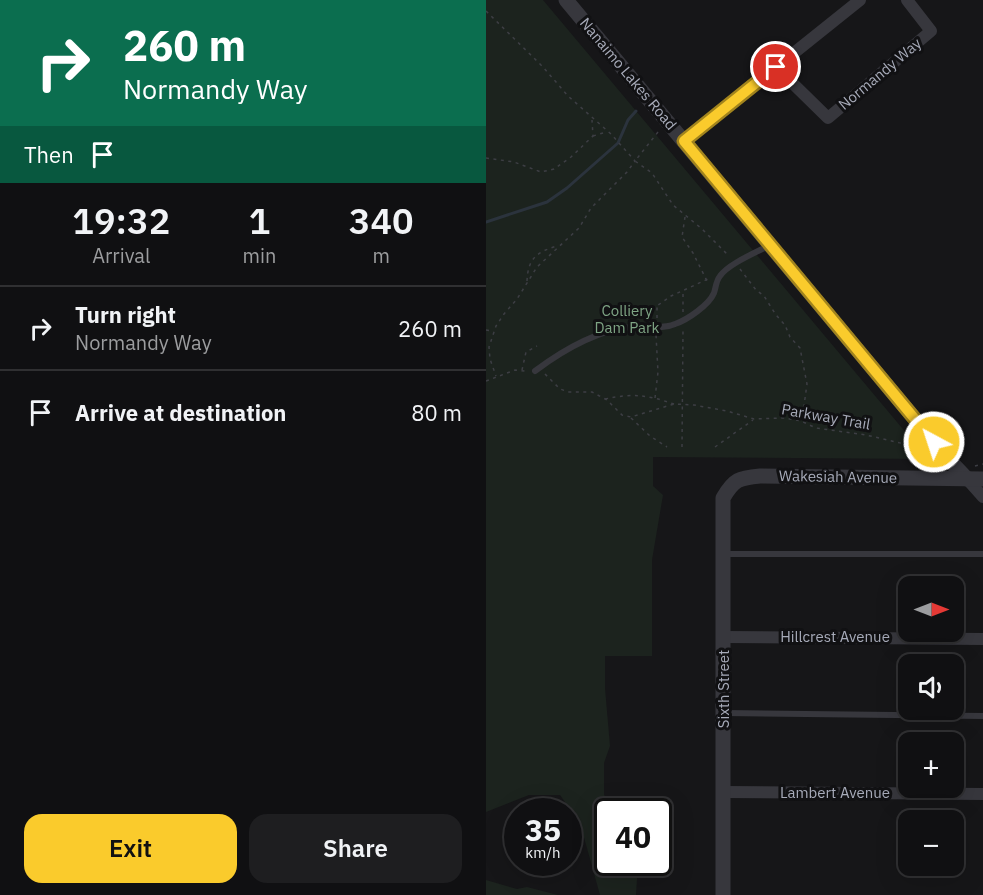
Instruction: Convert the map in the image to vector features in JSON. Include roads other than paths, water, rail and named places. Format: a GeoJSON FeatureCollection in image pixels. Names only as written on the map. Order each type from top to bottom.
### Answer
{"type":"FeatureCollection","features":[{"type":"Feature","properties":{"kind":"street","name":"Nanaimo Lakes Road"},"geometry":{"type":"LineString","coordinates":[[566,0],[967,479]]}},
{"type":"Feature","properties":{"kind":"street"},"geometry":{"type":"LineString","coordinates":[[684,141],[860,0]]}},
{"type":"Feature","properties":{"kind":"street","name":"Normandy Way"},"geometry":{"type":"LineString","coordinates":[[776,67],[828,118],[931,31],[907,0]]}},
{"type":"Feature","properties":{"kind":"street","name":"Wakesiah Avenue"},"geometry":{"type":"LineString","coordinates":[[731,485],[740,478],[760,476],[983,479]]}},
{"type":"Feature","properties":{"kind":"street"},"geometry":{"type":"LineString","coordinates":[[967,479],[983,496]]}},
{"type":"Feature","properties":{"kind":"street","name":"Sixth Street"},"geometry":{"type":"LineString","coordinates":[[723,895],[723,498],[731,485]]}},
{"type":"Feature","properties":{"kind":"street","name":"Hillcrest Avenue"},"geometry":{"type":"LineString","coordinates":[[724,637],[983,639]]}},
{"type":"Feature","properties":{"kind":"street","name":"Lambert Avenue"},"geometry":{"type":"LineString","coordinates":[[724,792],[983,794]]}},
{"type":"Feature","properties":{"kind":"lane"},"geometry":{"type":"LineString","coordinates":[[535,371],[555,356],[597,336],[631,327],[676,324],[706,303],[714,294],[720,274],[746,257],[771,245]]}},
{"type":"Feature","properties":{"kind":"lane"},"geometry":{"type":"LineString","coordinates":[[722,554],[983,554]]}},
{"type":"Feature","properties":{"kind":"lane"},"geometry":{"type":"LineString","coordinates":[[724,713],[983,716]]}},
{"type":"Feature","properties":{"kind":"waterway"},"geometry":{"type":"LineString","coordinates":[[486,222],[547,202],[567,188],[618,143],[628,120],[636,111]]}},
{"type":"Feature","properties":{"kind":"park label","name":"Colliery Dam Park"},"geometry":{"type":"Point","coordinates":[627,320]}}]}
